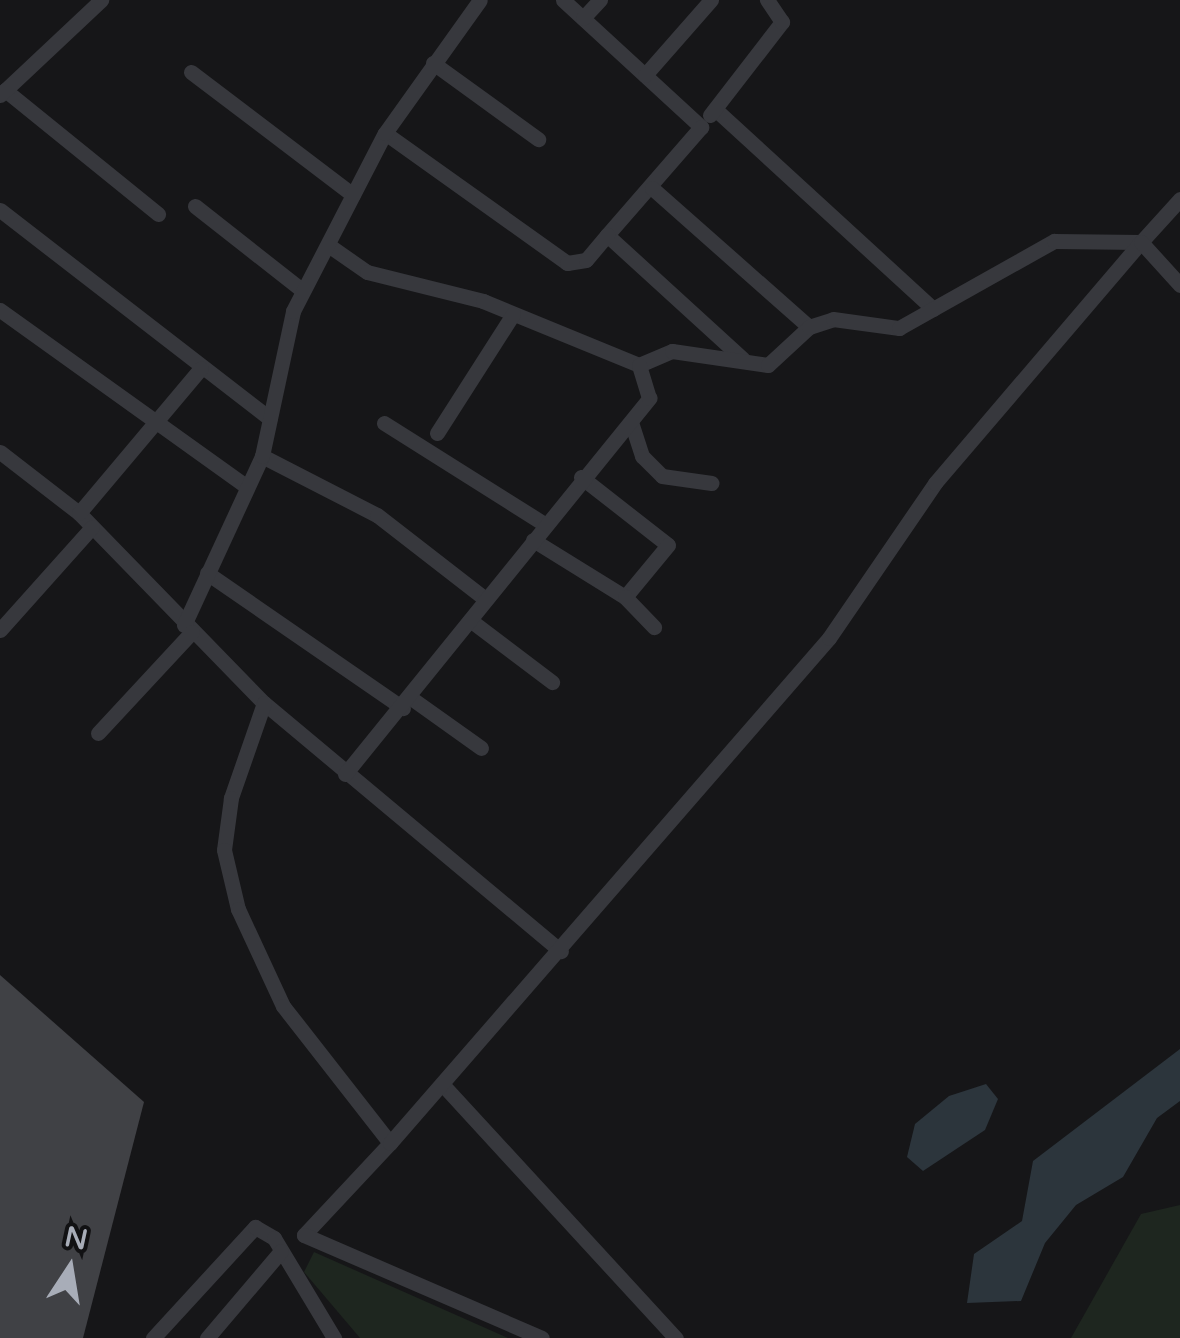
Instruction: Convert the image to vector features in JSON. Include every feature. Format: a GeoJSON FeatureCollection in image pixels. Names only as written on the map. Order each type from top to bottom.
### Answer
{"type":"FeatureCollection","features":[{"type":"Feature","properties":{"kind":"street"},"geometry":{"type":"LineString","coordinates":[[101,0],[2,92],[158,214]]}},
{"type":"Feature","properties":{"kind":"street"},"geometry":{"type":"LineString","coordinates":[[98,733],[188,629],[207,573],[262,456],[303,291],[331,248],[386,133],[480,0]]}},
{"type":"Feature","properties":{"kind":"street"},"geometry":{"type":"LineString","coordinates":[[563,0],[701,127]]}},
{"type":"Feature","properties":{"kind":"street"},"geometry":{"type":"LineString","coordinates":[[583,18],[600,0]]}},
{"type":"Feature","properties":{"kind":"street"},"geometry":{"type":"LineString","coordinates":[[645,75],[711,0]]}},
{"type":"Feature","properties":{"kind":"street"},"geometry":{"type":"LineString","coordinates":[[386,133],[567,263],[586,260],[652,188],[782,22],[767,0]]}},
{"type":"Feature","properties":{"kind":"street"},"geometry":{"type":"LineString","coordinates":[[433,63],[538,140]]}},
{"type":"Feature","properties":{"kind":"street"},"geometry":{"type":"LineString","coordinates":[[191,72],[354,194]]}},
{"type":"Feature","properties":{"kind":"street"},"geometry":{"type":"LineString","coordinates":[[715,109],[933,309]]}},
{"type":"Feature","properties":{"kind":"street"},"geometry":{"type":"LineString","coordinates":[[652,188],[809,326]]}},
{"type":"Feature","properties":{"kind":"street"},"geometry":{"type":"LineString","coordinates":[[207,1338],[444,1085],[829,638],[935,484],[1180,199]]}},
{"type":"Feature","properties":{"kind":"street"},"geometry":{"type":"LineString","coordinates":[[195,206],[303,291]]}},
{"type":"Feature","properties":{"kind":"street"},"geometry":{"type":"LineString","coordinates":[[0,210],[270,419]]}},
{"type":"Feature","properties":{"kind":"street"},"geometry":{"type":"LineString","coordinates":[[608,236],[743,359]]}},
{"type":"Feature","properties":{"kind":"street"},"geometry":{"type":"LineString","coordinates":[[331,248],[367,272],[513,314],[639,365],[672,351],[768,365],[809,326],[833,319],[899,328],[1054,241],[1141,242],[1180,285]]}},
{"type":"Feature","properties":{"kind":"street"},"geometry":{"type":"LineString","coordinates":[[0,310],[246,486]]}},
{"type":"Feature","properties":{"kind":"street"},"geometry":{"type":"LineString","coordinates":[[437,433],[513,314]]}},
{"type":"Feature","properties":{"kind":"street"},"geometry":{"type":"LineString","coordinates":[[345,774],[407,703],[484,598],[650,398],[639,365]]}},
{"type":"Feature","properties":{"kind":"street"},"geometry":{"type":"LineString","coordinates":[[79,513],[202,368]]}},
{"type":"Feature","properties":{"kind":"street"},"geometry":{"type":"LineString","coordinates":[[631,422],[642,456],[662,476],[712,482]]}},
{"type":"Feature","properties":{"kind":"street"},"geometry":{"type":"LineString","coordinates":[[384,423],[546,524]]}},
{"type":"Feature","properties":{"kind":"street"},"geometry":{"type":"LineString","coordinates":[[0,452],[79,513],[264,703],[561,951]]}},
{"type":"Feature","properties":{"kind":"street"},"geometry":{"type":"LineString","coordinates":[[262,456],[377,515],[484,598]]}},
{"type":"Feature","properties":{"kind":"street"},"geometry":{"type":"LineString","coordinates":[[581,478],[668,545],[625,597]]}},
{"type":"Feature","properties":{"kind":"street"},"geometry":{"type":"LineString","coordinates":[[0,630],[92,527]]}},
{"type":"Feature","properties":{"kind":"street"},"geometry":{"type":"LineString","coordinates":[[533,540],[625,597],[654,626]]}},
{"type":"Feature","properties":{"kind":"street"},"geometry":{"type":"LineString","coordinates":[[207,573],[481,748]]}},
{"type":"Feature","properties":{"kind":"street"},"geometry":{"type":"LineString","coordinates":[[470,620],[552,682]]}},
{"type":"Feature","properties":{"kind":"street"},"geometry":{"type":"LineString","coordinates":[[264,703],[231,798],[224,850],[238,910],[284,1006],[390,1143]]}},
{"type":"Feature","properties":{"kind":"street"},"geometry":{"type":"LineString","coordinates":[[444,1085],[676,1338]]}},
{"type":"Feature","properties":{"kind":"street"},"geometry":{"type":"LineString","coordinates":[[153,1338],[246,1232],[255,1227],[284,1257],[334,1338]]}},
{"type":"Feature","properties":{"kind":"street"},"geometry":{"type":"LineString","coordinates":[[304,1235],[542,1338]]}},
{"type":"Feature","properties":{"kind":"street"},"geometry":{"type":"LineString","coordinates":[[311,1338],[324,1323]]}},
{"type":"Feature","properties":{"kind":"shaded area"},"geometry":{"type":"Polygon","coordinates":[[[1180,1049],[1180,1101],[1157,1118],[1123,1177],[1076,1205],[1045,1243],[1021,1301],[967,1303],[974,1254],[1022,1221],[1033,1161],[1180,1049]]]}},
{"type":"Feature","properties":{"kind":"shaded area"},"geometry":{"type":"Polygon","coordinates":[[[986,1084],[998,1099],[985,1130],[923,1171],[907,1157],[915,1124],[949,1096],[986,1084]]]}},
{"type":"Feature","properties":{"kind":"shaded area"},"geometry":{"type":"Polygon","coordinates":[[[1180,1205],[1180,1338],[1071,1338],[1141,1214],[1180,1205]]]}},
{"type":"Feature","properties":{"kind":"shaded area"},"geometry":{"type":"Polygon","coordinates":[[[314,1252],[508,1338],[360,1338],[304,1272],[314,1252]]]}},
{"type":"Feature","properties":{"kind":"building"},"geometry":{"type":"Polygon","coordinates":[[[0,975],[144,1102],[83,1338],[0,1338],[0,975]]]}}]}
